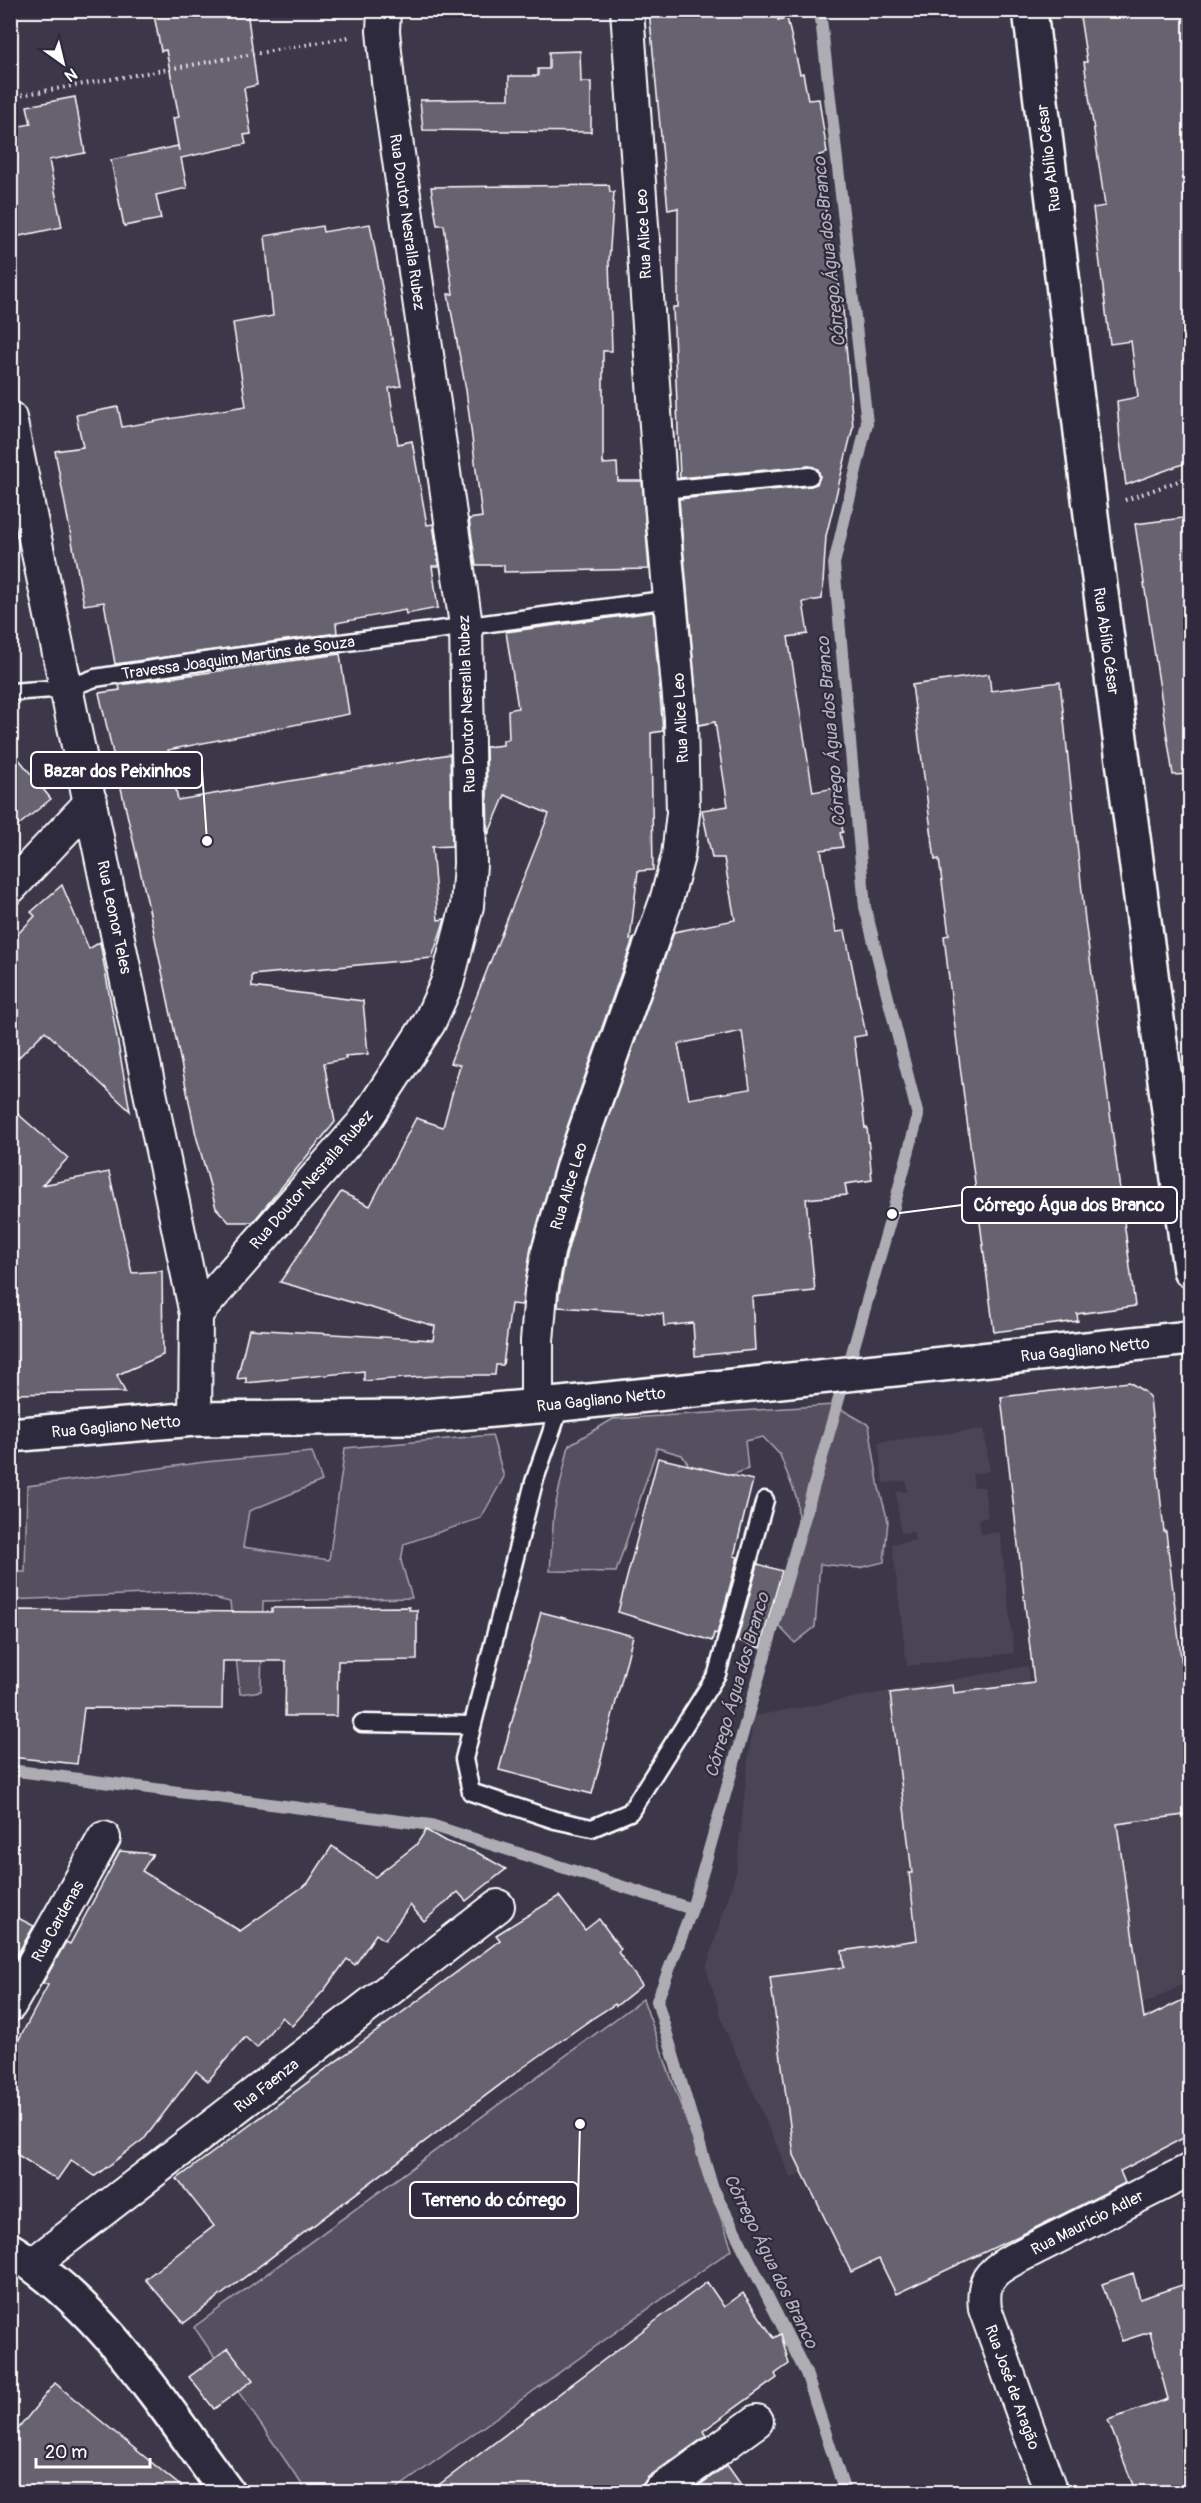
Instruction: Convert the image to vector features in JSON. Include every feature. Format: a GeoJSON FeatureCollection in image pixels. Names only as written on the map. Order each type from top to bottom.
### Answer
{"type":"FeatureCollection","features":[{"type":"Feature","properties":{"kind":"street","name":"Rua Alice Leo"},"geometry":{"type":"LineString","coordinates":[[549,1405],[537,1341],[541,1292],[549,1252],[573,1164],[635,991],[678,856],[683,813],[681,719],[670,599],[627,10]]}},
{"type":"Feature","properties":{"kind":"street","name":"Rua Abílio César"},"geometry":{"type":"LineString","coordinates":[[1030,10],[1090,512],[1191,1270]]}},
{"type":"Feature","properties":{"kind":"street","name":"Rua Doutor Nesralla Rubez"},"geometry":{"type":"LineString","coordinates":[[196,1314],[363,1122],[429,1023],[447,983],[467,906],[470,864],[466,625],[389,91],[383,21]]}},
{"type":"Feature","properties":{"kind":"street","name":"Rua Leonor Teles"},"geometry":{"type":"LineString","coordinates":[[10,418],[92,802],[196,1314],[195,1419]]}},
{"type":"Feature","properties":{"kind":"street"},"geometry":{"type":"LineString","coordinates":[[10,888],[92,802]]}},
{"type":"Feature","properties":{"kind":"street","name":"Rua Gagliano Netto"},"geometry":{"type":"LineString","coordinates":[[10,1435],[195,1419],[412,1417],[549,1405],[1191,1338]]}},
{"type":"Feature","properties":{"kind":"street","name":"Rua Cardenas"},"geometry":{"type":"LineString","coordinates":[[10,2005],[104,1838]]}},
{"type":"Feature","properties":{"kind":"street","name":"Rua Faenza"},"geometry":{"type":"LineString","coordinates":[[22,2257],[498,1906]]}},
{"type":"Feature","properties":{"kind":"street","name":"Rua Maurício Adler"},"geometry":{"type":"LineString","coordinates":[[987,2280],[998,2268],[1012,2260],[1191,2170]]}},
{"type":"Feature","properties":{"kind":"street"},"geometry":{"type":"LineString","coordinates":[[22,2257],[86,2312],[129,2361],[227,2493]]}},
{"type":"Feature","properties":{"kind":"street","name":"Rua José de Aragão"},"geometry":{"type":"LineString","coordinates":[[987,2280],[984,2293],[986,2309],[1051,2493]]}},
{"type":"Feature","properties":{"kind":"street"},"geometry":{"type":"LineString","coordinates":[[659,2493],[757,2421]]}},
{"type":"Feature","properties":{"kind":"lane"},"geometry":{"type":"LineString","coordinates":[[662,490],[810,476]]}},
{"type":"Feature","properties":{"kind":"lane","name":"Travessa Joaquim Martins de Souza"},"geometry":{"type":"LineString","coordinates":[[10,693],[68,688],[95,678],[194,662],[670,599]]}},
{"type":"Feature","properties":{"kind":"lane"},"geometry":{"type":"LineString","coordinates":[[549,1405],[534,1482],[464,1759],[471,1792],[555,1820],[592,1828],[630,1812],[717,1674],[765,1500]]}},
{"type":"Feature","properties":{"kind":"lane"},"geometry":{"type":"LineString","coordinates":[[362,1723],[472,1725]]}},
{"type":"Feature","properties":{"kind":"path"},"geometry":{"type":"LineString","coordinates":[[10,97],[383,21]]}},
{"type":"Feature","properties":{"kind":"path"},"geometry":{"type":"LineString","coordinates":[[1090,512],[1191,477]]}},
{"type":"Feature","properties":{"kind":"shaded area"},"geometry":{"type":"Polygon","coordinates":[[[834,1405],[869,1425],[879,1488],[888,1521],[884,1562],[859,1568],[820,1564],[815,1627],[795,1643],[776,1623],[799,1541],[797,1499],[780,1455],[763,1437],[745,1441],[748,1469],[724,1478],[690,1467],[682,1455],[657,1448],[616,1572],[550,1571],[554,1512],[569,1445],[613,1419],[834,1405]]]}},
{"type":"Feature","properties":{"kind":"shaded area"},"geometry":{"type":"Polygon","coordinates":[[[984,1429],[990,1471],[972,1474],[974,1487],[984,1487],[988,1517],[979,1519],[981,1534],[1000,1532],[1014,1653],[907,1666],[892,1544],[915,1540],[913,1532],[901,1533],[896,1492],[907,1491],[906,1481],[883,1483],[878,1442],[984,1429]]]}},
{"type":"Feature","properties":{"kind":"shaded area"},"geometry":{"type":"Polygon","coordinates":[[[492,1435],[504,1477],[481,1518],[404,1544],[401,1561],[412,1598],[263,1601],[261,1691],[240,1694],[230,1602],[189,1592],[11,1600],[10,1572],[25,1572],[27,1486],[205,1462],[312,1452],[322,1481],[249,1511],[243,1547],[329,1560],[345,1448],[492,1435]]]}},
{"type":"Feature","properties":{"kind":"shaded area"},"geometry":{"type":"Polygon","coordinates":[[[1028,1666],[1038,1801],[1190,1786],[1190,1981],[791,2178],[725,2029],[706,1968],[736,1872],[753,1716],[1028,1666]]]}},
{"type":"Feature","properties":{"kind":"shaded area"},"geometry":{"type":"Polygon","coordinates":[[[643,1999],[732,2249],[392,2492],[307,2492],[194,2327],[643,1999]]]}},
{"type":"Feature","properties":{"kind":"building"},"geometry":{"type":"Polygon","coordinates":[[[153,10],[247,10],[257,85],[244,88],[251,134],[244,135],[246,144],[181,158],[187,188],[156,195],[161,219],[124,226],[111,160],[178,146],[179,151],[173,118],[179,117],[166,50],[161,51],[153,10]]]}},
{"type":"Feature","properties":{"kind":"building"},"geometry":{"type":"Polygon","coordinates":[[[649,10],[778,10],[778,20],[787,18],[800,74],[803,73],[808,100],[819,99],[827,153],[819,155],[826,212],[823,213],[842,298],[853,427],[826,536],[822,599],[803,602],[808,634],[788,637],[813,792],[835,788],[843,832],[840,833],[843,847],[821,850],[836,932],[845,931],[866,1035],[854,1037],[872,1180],[845,1184],[847,1195],[806,1199],[815,1291],[752,1297],[755,1350],[695,1356],[693,1323],[664,1326],[663,1314],[558,1307],[559,1294],[566,1256],[590,1169],[674,932],[735,920],[724,858],[712,858],[702,810],[728,806],[715,722],[699,725],[679,499],[811,486],[817,484],[820,476],[818,469],[809,466],[680,478],[673,307],[678,307],[678,208],[668,210],[649,10]],[[742,1031],[678,1044],[689,1099],[750,1089],[742,1031]]]}},
{"type":"Feature","properties":{"kind":"building"},"geometry":{"type":"Polygon","coordinates":[[[1079,10],[1191,10],[1191,461],[1126,485],[1117,401],[1138,397],[1131,341],[1110,344],[1093,208],[1105,206],[1084,62],[1087,62],[1079,10]]]}},
{"type":"Feature","properties":{"kind":"building"},"geometry":{"type":"Polygon","coordinates":[[[580,51],[581,82],[591,82],[591,132],[423,130],[420,100],[509,99],[509,76],[538,76],[538,69],[549,69],[549,52],[580,51]]]}},
{"type":"Feature","properties":{"kind":"building"},"geometry":{"type":"Polygon","coordinates":[[[75,97],[85,153],[49,160],[62,227],[10,238],[10,128],[31,124],[27,106],[75,97]]]}},
{"type":"Feature","properties":{"kind":"building"},"geometry":{"type":"Polygon","coordinates":[[[609,185],[610,192],[614,192],[609,261],[612,351],[603,351],[603,464],[617,463],[618,481],[642,481],[649,569],[504,572],[504,565],[476,565],[469,519],[482,517],[466,390],[448,294],[453,294],[444,225],[437,225],[431,187],[609,185]]]}},
{"type":"Feature","properties":{"kind":"building"},"geometry":{"type":"Polygon","coordinates":[[[370,224],[401,386],[389,388],[398,444],[412,441],[427,525],[433,524],[439,566],[432,566],[438,608],[406,614],[405,610],[336,623],[337,633],[115,664],[104,602],[84,605],[55,451],[83,447],[76,415],[118,407],[122,427],[246,406],[233,323],[273,316],[265,236],[322,226],[323,232],[370,224]]]}},
{"type":"Feature","properties":{"kind":"building"},"geometry":{"type":"Polygon","coordinates":[[[1191,517],[1191,774],[1173,775],[1135,524],[1191,517]]]}},
{"type":"Feature","properties":{"kind":"building"},"geometry":{"type":"Polygon","coordinates":[[[653,612],[663,731],[651,733],[653,870],[638,871],[630,940],[633,939],[556,1159],[531,1247],[522,1305],[511,1304],[503,1365],[496,1365],[495,1375],[450,1375],[364,1381],[364,1371],[246,1383],[246,1378],[237,1379],[249,1329],[433,1340],[435,1326],[280,1282],[341,1192],[370,1206],[416,1118],[443,1127],[460,1065],[450,1063],[549,814],[505,795],[488,835],[486,747],[503,745],[503,740],[509,739],[508,710],[518,708],[506,632],[653,612]]]}},
{"type":"Feature","properties":{"kind":"building"},"geometry":{"type":"Polygon","coordinates":[[[340,654],[349,714],[168,750],[178,800],[450,754],[452,846],[432,847],[438,920],[445,919],[432,958],[252,975],[252,987],[363,1001],[368,1054],[345,1056],[346,1059],[324,1063],[335,1122],[253,1222],[229,1222],[216,1208],[196,1135],[149,909],[99,693],[120,690],[119,685],[340,654]]]}},
{"type":"Feature","properties":{"kind":"building"},"geometry":{"type":"Polygon","coordinates":[[[989,674],[991,691],[1060,682],[1085,920],[1135,1306],[1077,1314],[1078,1321],[994,1332],[944,936],[949,935],[939,859],[935,860],[912,685],[989,674]]]}},
{"type":"Feature","properties":{"kind":"building"},"geometry":{"type":"Polygon","coordinates":[[[10,748],[51,799],[10,832],[10,748]]]}},
{"type":"Feature","properties":{"kind":"building"},"geometry":{"type":"Polygon","coordinates":[[[62,885],[89,949],[100,942],[130,1111],[45,1031],[10,1066],[10,942],[35,916],[31,912],[62,885]]]}},
{"type":"Feature","properties":{"kind":"building"},"geometry":{"type":"Polygon","coordinates":[[[10,1107],[68,1158],[42,1185],[109,1172],[132,1273],[162,1271],[163,1355],[117,1375],[125,1392],[10,1394],[10,1107]]]}},
{"type":"Feature","properties":{"kind":"building"},"geometry":{"type":"Polygon","coordinates":[[[1129,1382],[1150,1398],[1164,1532],[1166,1532],[1191,1741],[1191,1814],[1117,1824],[1144,2019],[1191,1996],[1191,2134],[1120,2171],[1125,2183],[896,2294],[879,2259],[851,2272],[794,2155],[770,1977],[844,1967],[842,1951],[917,1940],[909,1873],[912,1873],[890,1693],[953,1685],[954,1693],[1034,1683],[1001,1397],[1129,1382]]]}},
{"type":"Feature","properties":{"kind":"building"},"geometry":{"type":"Polygon","coordinates":[[[658,1458],[753,1480],[734,1556],[738,1557],[717,1634],[714,1633],[712,1641],[618,1612],[658,1458]]]}},
{"type":"Feature","properties":{"kind":"building"},"geometry":{"type":"Polygon","coordinates":[[[758,1564],[782,1571],[760,1648],[737,1640],[758,1564]]]}},
{"type":"Feature","properties":{"kind":"building"},"geometry":{"type":"Polygon","coordinates":[[[409,1607],[409,1610],[417,1610],[417,1660],[338,1661],[337,1716],[285,1716],[286,1661],[223,1661],[222,1709],[84,1708],[77,1764],[10,1757],[10,1610],[272,1612],[272,1608],[409,1607]]]}},
{"type":"Feature","properties":{"kind":"building"},"geometry":{"type":"Polygon","coordinates":[[[541,1612],[633,1636],[592,1794],[499,1770],[541,1612]]]}},
{"type":"Feature","properties":{"kind":"building"},"geometry":{"type":"Polygon","coordinates":[[[426,1830],[445,1841],[478,1853],[506,1869],[466,1901],[458,1892],[424,1921],[410,1905],[385,1940],[376,1934],[355,1965],[347,1959],[325,1989],[292,2026],[282,2017],[257,2048],[245,2037],[208,2081],[196,2071],[145,2138],[95,2176],[71,2160],[57,2180],[10,2150],[10,2056],[48,1985],[43,1983],[66,1942],[70,1944],[120,1851],[153,1854],[142,1871],[240,1931],[308,1883],[332,1846],[375,1877],[416,1845],[426,1830]]]}},
{"type":"Feature","properties":{"kind":"building"},"geometry":{"type":"Polygon","coordinates":[[[559,1896],[585,1930],[599,1919],[621,1949],[618,1952],[642,1985],[616,2006],[615,2004],[593,2018],[521,2069],[184,2323],[145,2279],[214,2226],[177,2179],[500,1940],[496,1935],[559,1896]]]}},
{"type":"Feature","properties":{"kind":"building"},"geometry":{"type":"Polygon","coordinates":[[[10,1914],[34,1926],[10,1967],[10,1914]]]}},
{"type":"Feature","properties":{"kind":"building"},"geometry":{"type":"Polygon","coordinates":[[[1133,2273],[1140,2299],[1191,2282],[1191,2448],[1182,2450],[1191,2483],[1191,2493],[1136,2493],[1108,2420],[1168,2399],[1150,2332],[1122,2341],[1102,2284],[1133,2273]]]}},
{"type":"Feature","properties":{"kind":"building"},"geometry":{"type":"Polygon","coordinates":[[[707,2282],[724,2307],[743,2293],[774,2338],[781,2334],[789,2364],[775,2374],[777,2378],[703,2431],[706,2436],[648,2477],[641,2493],[428,2493],[707,2282]]]}},
{"type":"Feature","properties":{"kind":"building"},"geometry":{"type":"Polygon","coordinates":[[[228,2348],[253,2380],[214,2409],[189,2377],[228,2348]]]}},
{"type":"Feature","properties":{"kind":"building"},"geometry":{"type":"Polygon","coordinates":[[[55,2383],[189,2493],[10,2493],[10,2439],[55,2383]]]}},
{"type":"Feature","properties":{"kind":"building"},"geometry":{"type":"Polygon","coordinates":[[[727,2465],[747,2493],[689,2493],[727,2465]]]}},
{"type":"Feature","properties":{"kind":"waterway","name":"Córrego Água dos Branco"},"geometry":{"type":"LineString","coordinates":[[820,10],[867,423],[834,564],[865,907],[918,1116],[892,1214],[692,1909],[657,2001],[712,2186],[806,2373],[845,2492]]}},
{"type":"Feature","properties":{"kind":"waterway"},"geometry":{"type":"LineString","coordinates":[[10,1770],[431,1825],[692,1909]]}},
{"type":"Feature","properties":{"kind":"place","name":"Bazar dos Peixinhos"},"geometry":{"type":"Point","coordinates":[207,841]}},
{"type":"Feature","properties":{"kind":"place","name":"Córrego Água dos Branco"},"geometry":{"type":"Point","coordinates":[892,1214]}},
{"type":"Feature","properties":{"kind":"place","name":"Terreno do córrego"},"geometry":{"type":"Point","coordinates":[580,2124]}}]}
